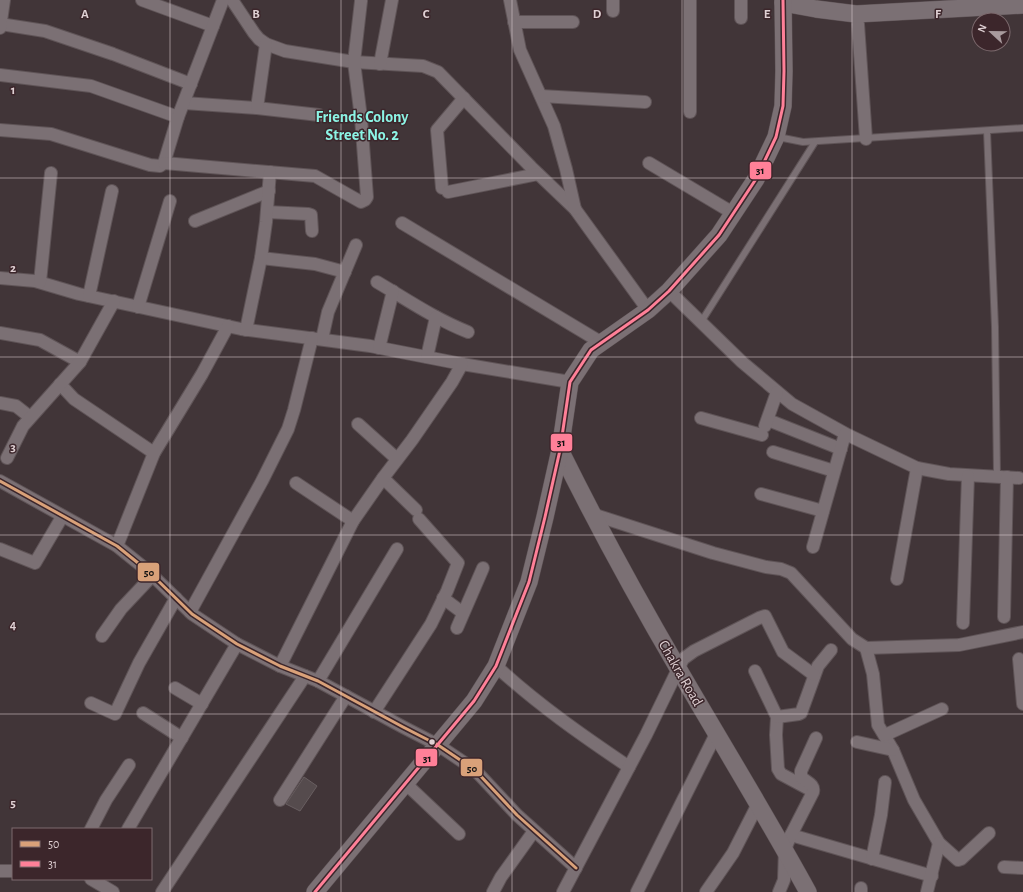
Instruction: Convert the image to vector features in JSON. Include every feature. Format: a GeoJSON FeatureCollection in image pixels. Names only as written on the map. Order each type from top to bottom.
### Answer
{"type":"FeatureCollection","features":[{"type":"Feature","properties":{"kind":"main road"},"geometry":{"type":"LineString","coordinates":[[315,892],[474,701],[496,666],[529,582],[560,450],[570,382],[591,350],[648,310],[669,291],[719,235],[756,179],[776,137],[783,106],[783,1],[816,9],[856,14],[1023,5]]}},
{"type":"Feature","properties":{"kind":"main road","name":"Chakra Road"},"geometry":{"type":"LineString","coordinates":[[560,450],[592,514],[678,670],[758,804],[788,842],[808,892]]}},
{"type":"Feature","properties":{"kind":"street"},"geometry":{"type":"LineString","coordinates":[[0,28],[4,0]]}},
{"type":"Feature","properties":{"kind":"street"},"geometry":{"type":"LineString","coordinates":[[142,0],[213,26]]}},
{"type":"Feature","properties":{"kind":"street"},"geometry":{"type":"LineString","coordinates":[[0,130],[51,134],[150,165],[160,166],[164,162],[178,117],[223,0]]}},
{"type":"Feature","properties":{"kind":"street"},"geometry":{"type":"LineString","coordinates":[[232,0],[259,39],[266,44],[285,51],[354,62],[422,66],[438,72],[538,174],[575,209],[648,310]]}},
{"type":"Feature","properties":{"kind":"street"},"geometry":{"type":"LineString","coordinates":[[380,64],[392,0]]}},
{"type":"Feature","properties":{"kind":"street"},"geometry":{"type":"LineString","coordinates":[[510,0],[520,50],[554,126],[575,209]]}},
{"type":"Feature","properties":{"kind":"street"},"geometry":{"type":"LineString","coordinates":[[690,0],[690,112]]}},
{"type":"Feature","properties":{"kind":"street"},"geometry":{"type":"LineString","coordinates":[[741,0],[741,18]]}},
{"type":"Feature","properties":{"kind":"street"},"geometry":{"type":"LineString","coordinates":[[164,162],[315,176],[361,202],[365,200],[367,197],[362,118],[354,62],[361,1]]}},
{"type":"Feature","properties":{"kind":"street"},"geometry":{"type":"LineString","coordinates":[[514,22],[573,22]]}},
{"type":"Feature","properties":{"kind":"street"},"geometry":{"type":"LineString","coordinates":[[0,24],[45,31],[113,54],[191,84]]}},
{"type":"Feature","properties":{"kind":"street"},"geometry":{"type":"LineString","coordinates":[[858,24],[866,139]]}},
{"type":"Feature","properties":{"kind":"street"},"geometry":{"type":"LineString","coordinates":[[257,108],[266,44]]}},
{"type":"Feature","properties":{"kind":"street"},"geometry":{"type":"LineString","coordinates":[[0,75],[91,86],[178,117]]}},
{"type":"Feature","properties":{"kind":"street"},"geometry":{"type":"LineString","coordinates":[[541,96],[645,102]]}},
{"type":"Feature","properties":{"kind":"street"},"geometry":{"type":"LineString","coordinates":[[464,98],[437,130],[445,190],[538,174]]}},
{"type":"Feature","properties":{"kind":"street"},"geometry":{"type":"LineString","coordinates":[[184,103],[257,108],[319,115]]}},
{"type":"Feature","properties":{"kind":"street"},"geometry":{"type":"LineString","coordinates":[[649,163],[733,213]]}},
{"type":"Feature","properties":{"kind":"street"},"geometry":{"type":"LineString","coordinates":[[246,330],[261,258],[270,172]]}},
{"type":"Feature","properties":{"kind":"street"},"geometry":{"type":"LineString","coordinates":[[40,282],[51,173]]}},
{"type":"Feature","properties":{"kind":"street"},"geometry":{"type":"LineString","coordinates":[[89,296],[112,191]]}},
{"type":"Feature","properties":{"kind":"street"},"geometry":{"type":"LineString","coordinates":[[195,221],[269,191]]}},
{"type":"Feature","properties":{"kind":"street"},"geometry":{"type":"LineString","coordinates":[[138,307],[170,200]]}},
{"type":"Feature","properties":{"kind":"street"},"geometry":{"type":"LineString","coordinates":[[267,212],[311,215],[312,231]]}},
{"type":"Feature","properties":{"kind":"street"},"geometry":{"type":"LineString","coordinates":[[402,223],[602,343]]}},
{"type":"Feature","properties":{"kind":"street"},"geometry":{"type":"LineString","coordinates":[[190,612],[288,429],[317,339],[356,245]]}},
{"type":"Feature","properties":{"kind":"street"},"geometry":{"type":"LineString","coordinates":[[261,258],[315,264],[345,272]]}},
{"type":"Feature","properties":{"kind":"street"},"geometry":{"type":"LineString","coordinates":[[0,278],[40,282],[89,296],[246,330],[380,348],[462,364],[570,382]]}},
{"type":"Feature","properties":{"kind":"street"},"geometry":{"type":"LineString","coordinates":[[377,282],[452,326],[468,332]]}},
{"type":"Feature","properties":{"kind":"street"},"geometry":{"type":"LineString","coordinates":[[380,348],[393,291]]}},
{"type":"Feature","properties":{"kind":"street"},"geometry":{"type":"LineString","coordinates":[[669,291],[742,362],[777,392],[792,404],[845,434],[917,468],[968,476],[1014,476],[1004,617]]}},
{"type":"Feature","properties":{"kind":"street"},"geometry":{"type":"LineString","coordinates":[[8,458],[23,426],[80,362],[114,301]]}},
{"type":"Feature","properties":{"kind":"street"},"geometry":{"type":"LineString","coordinates":[[427,357],[436,317]]}},
{"type":"Feature","properties":{"kind":"street"},"geometry":{"type":"LineString","coordinates":[[116,546],[154,453],[202,374],[228,326]]}},
{"type":"Feature","properties":{"kind":"street"},"geometry":{"type":"LineString","coordinates":[[0,333],[40,340],[80,362]]}},
{"type":"Feature","properties":{"kind":"street"},"geometry":{"type":"LineString","coordinates":[[280,666],[353,520],[452,382],[462,364]]}},
{"type":"Feature","properties":{"kind":"street"},"geometry":{"type":"LineString","coordinates":[[60,384],[74,399],[154,453]]}},
{"type":"Feature","properties":{"kind":"street"},"geometry":{"type":"LineString","coordinates":[[701,418],[761,438],[777,392]]}},
{"type":"Feature","properties":{"kind":"street"},"geometry":{"type":"LineString","coordinates":[[0,403],[16,406],[30,417]]}},
{"type":"Feature","properties":{"kind":"street"},"geometry":{"type":"LineString","coordinates":[[768,420],[841,449]]}},
{"type":"Feature","properties":{"kind":"street"},"geometry":{"type":"LineString","coordinates":[[358,424],[398,459]]}},
{"type":"Feature","properties":{"kind":"street"},"geometry":{"type":"LineString","coordinates":[[813,547],[845,434]]}},
{"type":"Feature","properties":{"kind":"street"},"geometry":{"type":"LineString","coordinates":[[773,452],[834,471]]}},
{"type":"Feature","properties":{"kind":"street"},"geometry":{"type":"LineString","coordinates":[[897,579],[917,468]]}},
{"type":"Feature","properties":{"kind":"street"},"geometry":{"type":"LineString","coordinates":[[963,623],[968,476]]}},
{"type":"Feature","properties":{"kind":"street"},"geometry":{"type":"LineString","coordinates":[[374,712],[431,624],[444,598],[458,563],[417,514],[383,478]]}},
{"type":"Feature","properties":{"kind":"street"},"geometry":{"type":"LineString","coordinates":[[0,480],[62,517],[116,546],[153,576],[190,612],[237,644],[280,666],[318,681],[438,745],[475,770],[516,815],[576,868]]}},
{"type":"Feature","properties":{"kind":"street"},"geometry":{"type":"LineString","coordinates":[[296,483],[353,520]]}},
{"type":"Feature","properties":{"kind":"street"},"geometry":{"type":"LineString","coordinates":[[761,494],[823,511]]}},
{"type":"Feature","properties":{"kind":"street"},"geometry":{"type":"LineString","coordinates":[[592,514],[713,553],[791,573],[852,640],[866,648],[959,645],[1023,632]]}},
{"type":"Feature","properties":{"kind":"street"},"geometry":{"type":"LineString","coordinates":[[0,549],[35,563],[62,517]]}},
{"type":"Feature","properties":{"kind":"street"},"geometry":{"type":"LineString","coordinates":[[318,681],[397,549]]}},
{"type":"Feature","properties":{"kind":"street"},"geometry":{"type":"LineString","coordinates":[[457,628],[483,568]]}},
{"type":"Feature","properties":{"kind":"street"},"geometry":{"type":"LineString","coordinates":[[102,636],[121,609],[153,576]]}},
{"type":"Feature","properties":{"kind":"street"},"geometry":{"type":"LineString","coordinates":[[91,703],[116,714],[139,663],[176,598]]}},
{"type":"Feature","properties":{"kind":"street"},"geometry":{"type":"LineString","coordinates":[[444,598],[463,613]]}},
{"type":"Feature","properties":{"kind":"street"},"geometry":{"type":"LineString","coordinates":[[563,892],[629,767],[683,659],[694,651],[764,616],[783,652],[814,675]]}},
{"type":"Feature","properties":{"kind":"street"},"geometry":{"type":"LineString","coordinates":[[129,828],[237,644]]}},
{"type":"Feature","properties":{"kind":"street"},"geometry":{"type":"LineString","coordinates":[[866,648],[873,674],[878,725],[893,750],[914,800],[940,843],[958,860],[989,833]]}},
{"type":"Feature","properties":{"kind":"street"},"geometry":{"type":"LineString","coordinates":[[777,717],[799,714],[801,712],[818,666],[831,650]]}},
{"type":"Feature","properties":{"kind":"street"},"geometry":{"type":"LineString","coordinates":[[1019,659],[1023,704]]}},
{"type":"Feature","properties":{"kind":"street"},"geometry":{"type":"LineString","coordinates":[[496,666],[517,686],[579,733],[629,767]]}},
{"type":"Feature","properties":{"kind":"street"},"geometry":{"type":"LineString","coordinates":[[755,671],[777,717],[776,735],[778,769],[781,774],[813,792]]}},
{"type":"Feature","properties":{"kind":"street"},"geometry":{"type":"LineString","coordinates":[[162,892],[305,676]]}},
{"type":"Feature","properties":{"kind":"street"},"geometry":{"type":"LineString","coordinates":[[175,688],[202,704]]}},
{"type":"Feature","properties":{"kind":"street"},"geometry":{"type":"LineString","coordinates":[[280,800],[346,696]]}},
{"type":"Feature","properties":{"kind":"street"},"geometry":{"type":"LineString","coordinates":[[885,735],[942,709]]}},
{"type":"Feature","properties":{"kind":"street"},"geometry":{"type":"LineString","coordinates":[[143,713],[182,738]]}},
{"type":"Feature","properties":{"kind":"street"},"geometry":{"type":"LineString","coordinates":[[637,892],[716,734]]}},
{"type":"Feature","properties":{"kind":"street"},"geometry":{"type":"LineString","coordinates":[[779,892],[784,880],[788,842],[814,789],[812,785],[801,777],[801,771],[816,738]]}},
{"type":"Feature","properties":{"kind":"street"},"geometry":{"type":"LineString","coordinates":[[857,742],[893,750]]}},
{"type":"Feature","properties":{"kind":"street"},"geometry":{"type":"LineString","coordinates":[[92,828],[106,800],[129,765]]}},
{"type":"Feature","properties":{"kind":"street"},"geometry":{"type":"LineString","coordinates":[[872,859],[881,815],[885,782]]}},
{"type":"Feature","properties":{"kind":"street"},"geometry":{"type":"LineString","coordinates":[[405,783],[459,834]]}},
{"type":"Feature","properties":{"kind":"street"},"geometry":{"type":"LineString","coordinates":[[706,892],[734,853],[758,804]]}},
{"type":"Feature","properties":{"kind":"street"},"geometry":{"type":"LineString","coordinates":[[493,892],[501,877],[534,831]]}},
{"type":"Feature","properties":{"kind":"street"},"geometry":{"type":"LineString","coordinates":[[788,842],[872,859],[932,876]]}},
{"type":"Feature","properties":{"kind":"street"},"geometry":{"type":"LineString","coordinates":[[927,892],[940,843]]}},
{"type":"Feature","properties":{"kind":"street"},"geometry":{"type":"LineString","coordinates":[[1004,867],[1023,868]]}},
{"type":"Feature","properties":{"kind":"street"},"geometry":{"type":"LineString","coordinates":[[0,871],[12,871]]}},
{"type":"Feature","properties":{"kind":"street"},"geometry":{"type":"LineString","coordinates":[[96,880],[112,892]]}},
{"type":"Feature","properties":{"kind":"lane"},"geometry":{"type":"LineString","coordinates":[[776,137],[803,142],[815,142],[1023,128]]}},
{"type":"Feature","properties":{"kind":"lane"},"geometry":{"type":"LineString","coordinates":[[987,131],[995,327],[1014,476]]}},
{"type":"Feature","properties":{"kind":"lane"},"geometry":{"type":"LineString","coordinates":[[701,322],[815,142]]}},
{"type":"Feature","properties":{"kind":"building"},"geometry":{"type":"Polygon","coordinates":[[[304,777],[317,786],[300,811],[286,804],[304,777]]]}},
{"type":"Feature","properties":{"kind":"transit line","name":"31"},"geometry":{"type":"LineString","coordinates":[[315,892],[474,701],[496,666],[529,582],[560,450],[570,382],[591,350],[648,310],[669,291],[719,235],[756,179],[776,137],[783,106],[783,0]]}},
{"type":"Feature","properties":{"kind":"transit line","name":"50"},"geometry":{"type":"LineString","coordinates":[[0,481],[117,546],[148,571],[192,614],[237,644],[280,666],[318,681],[438,745],[475,770],[517,815],[576,868]]}},
{"type":"Feature","properties":{"kind":"district","name":"Friends Colony Street No. 2"},"geometry":{"type":"Point","coordinates":[362,125]}}]}
